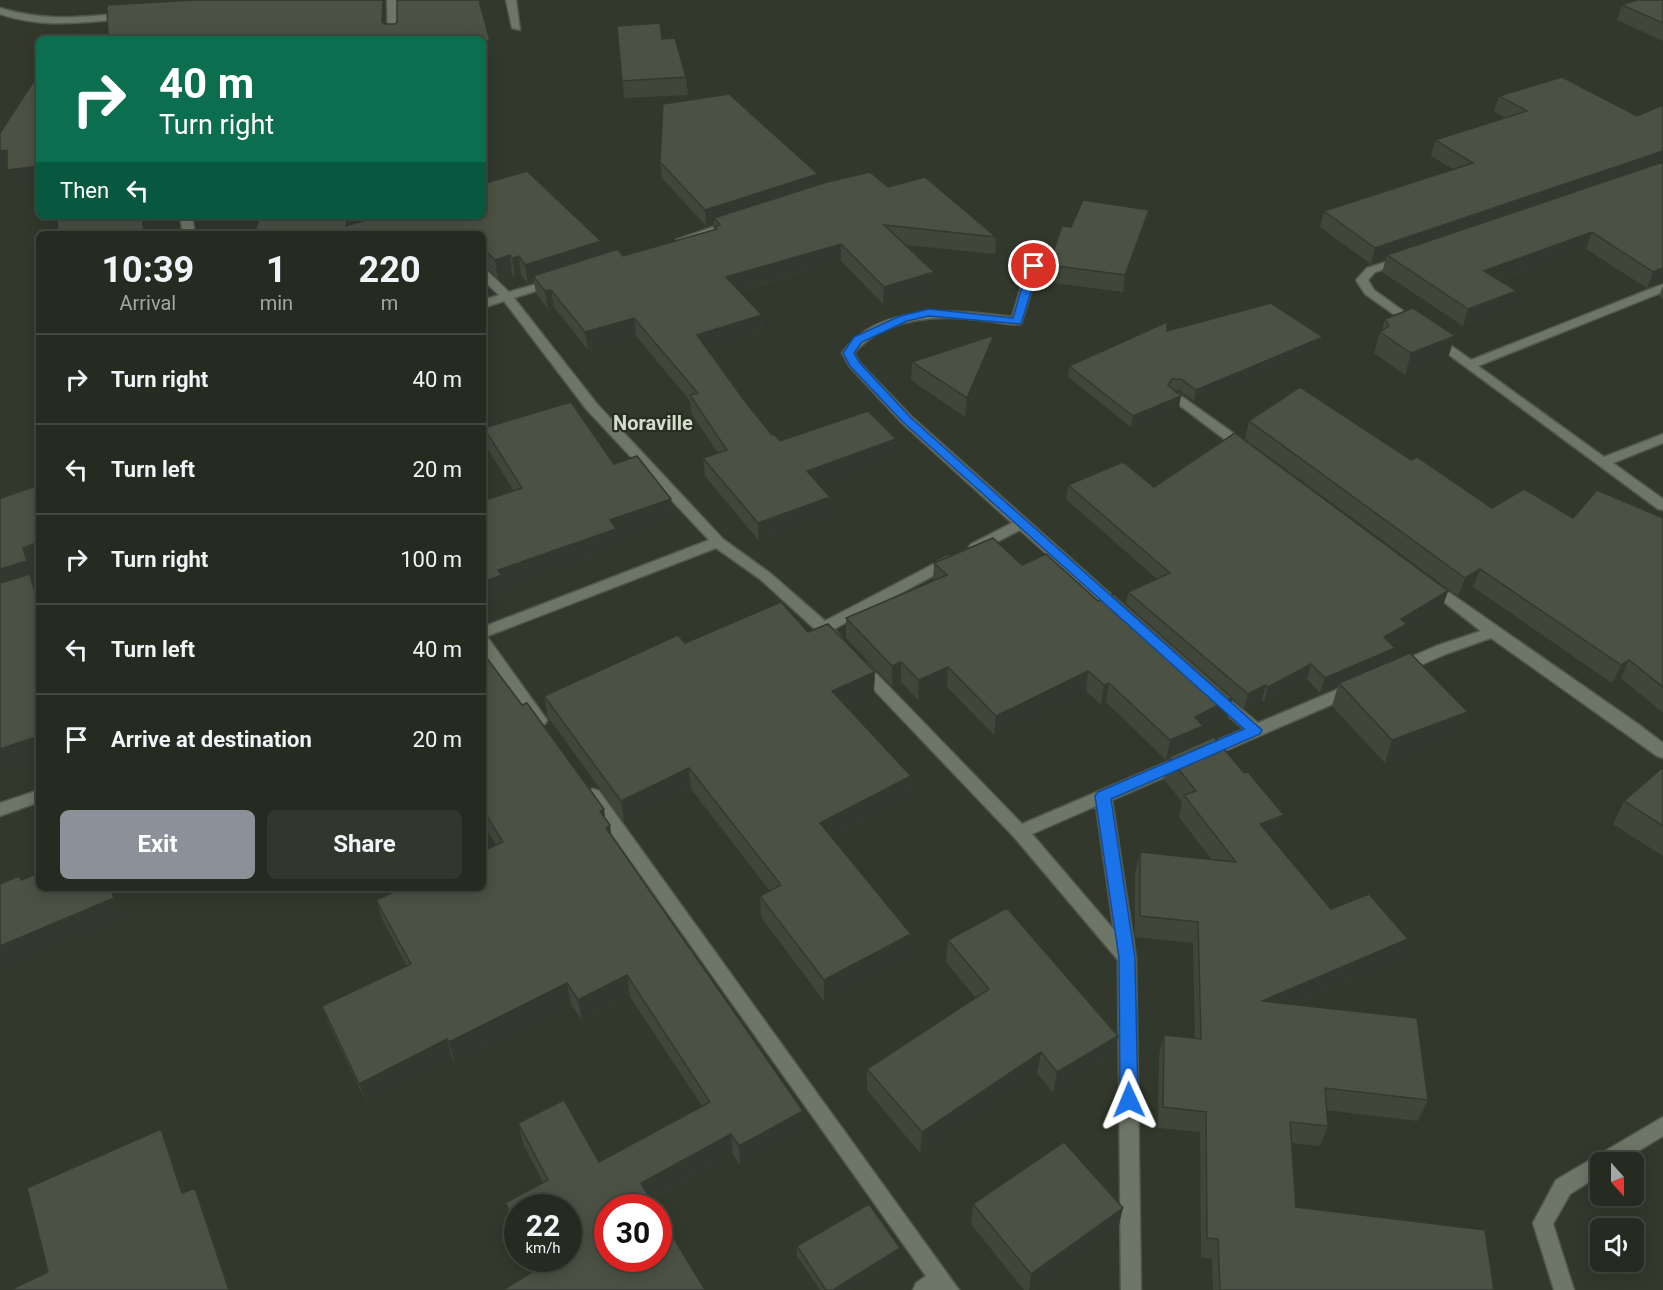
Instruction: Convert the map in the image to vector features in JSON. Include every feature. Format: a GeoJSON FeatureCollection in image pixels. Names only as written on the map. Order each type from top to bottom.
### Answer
{"type":"FeatureCollection","features":[{"type":"Feature","properties":{"kind":"street"},"geometry":{"type":"LineString","coordinates":[[377,1],[387,0]]}},
{"type":"Feature","properties":{"kind":"street"},"geometry":{"type":"LineString","coordinates":[[392,0],[393,36]]}},
{"type":"Feature","properties":{"kind":"street"},"geometry":{"type":"LineString","coordinates":[[511,0],[517,28]]}},
{"type":"Feature","properties":{"kind":"street"},"geometry":{"type":"LineString","coordinates":[[0,11],[16,18],[46,21],[129,12],[141,15]]}},
{"type":"Feature","properties":{"kind":"street"},"geometry":{"type":"LineString","coordinates":[[666,245],[745,219]]}},
{"type":"Feature","properties":{"kind":"street"},"geometry":{"type":"LineString","coordinates":[[1039,248],[1017,321],[929,313],[904,319],[858,339],[848,353],[854,364],[907,420],[1129,619]]}},
{"type":"Feature","properties":{"kind":"street"},"geometry":{"type":"LineString","coordinates":[[1416,255],[1371,270],[1362,280],[1369,292],[1663,506]]}},
{"type":"Feature","properties":{"kind":"street"},"geometry":{"type":"LineString","coordinates":[[486,276],[507,297],[587,409],[718,542],[765,576],[824,628],[1020,832],[1127,958]]}},
{"type":"Feature","properties":{"kind":"street"},"geometry":{"type":"LineString","coordinates":[[486,303],[563,279]]}},
{"type":"Feature","properties":{"kind":"street"},"geometry":{"type":"LineString","coordinates":[[1469,365],[1663,288]]}},
{"type":"Feature","properties":{"kind":"street"},"geometry":{"type":"LineString","coordinates":[[1174,395],[1256,456]]}},
{"type":"Feature","properties":{"kind":"street"},"geometry":{"type":"LineString","coordinates":[[1604,462],[1663,438]]}},
{"type":"Feature","properties":{"kind":"street"},"geometry":{"type":"LineString","coordinates":[[824,628],[1021,524]]}},
{"type":"Feature","properties":{"kind":"street"},"geometry":{"type":"LineString","coordinates":[[486,632],[718,542]]}},
{"type":"Feature","properties":{"kind":"street"},"geometry":{"type":"LineString","coordinates":[[1421,578],[1493,632],[1663,752]]}},
{"type":"Feature","properties":{"kind":"street"},"geometry":{"type":"LineString","coordinates":[[0,601],[36,589]]}},
{"type":"Feature","properties":{"kind":"street"},"geometry":{"type":"LineString","coordinates":[[1020,832],[1441,650],[1493,632]]}},
{"type":"Feature","properties":{"kind":"street"},"geometry":{"type":"LineString","coordinates":[[486,646],[552,738]]}},
{"type":"Feature","properties":{"kind":"street"},"geometry":{"type":"LineString","coordinates":[[1201,683],[1255,730]]}},
{"type":"Feature","properties":{"kind":"street"},"geometry":{"type":"LineString","coordinates":[[580,777],[937,1286]]}},
{"type":"Feature","properties":{"kind":"street"},"geometry":{"type":"LineString","coordinates":[[1103,796],[1127,958],[1131,1290]]}},
{"type":"Feature","properties":{"kind":"street"},"geometry":{"type":"LineString","coordinates":[[0,810],[36,797]]}},
{"type":"Feature","properties":{"kind":"street"},"geometry":{"type":"LineString","coordinates":[[1620,1152],[1663,1126]]}},
{"type":"Feature","properties":{"kind":"street"},"geometry":{"type":"LineString","coordinates":[[1564,1290],[1543,1222],[1563,1187],[1590,1170]]}},
{"type":"Feature","properties":{"kind":"building"},"geometry":{"type":"Polygon","coordinates":[[[195,0],[383,0],[382,22],[395,24],[397,22],[397,0],[479,0],[490,41],[486,42],[486,36],[108,36],[107,5],[195,0]]]}},
{"type":"Feature","properties":{"kind":"building"},"geometry":{"type":"Polygon","coordinates":[[[1637,0],[1663,0],[1663,23],[1622,5],[1637,0]]]}},
{"type":"Feature","properties":{"kind":"building"},"geometry":{"type":"Polygon","coordinates":[[[660,23],[662,39],[675,38],[686,77],[622,81],[617,26],[660,23]]]}},
{"type":"Feature","properties":{"kind":"building"},"geometry":{"type":"Polygon","coordinates":[[[1562,77],[1637,116],[1663,105],[1663,151],[1375,248],[1324,211],[1473,163],[1435,140],[1527,111],[1499,96],[1562,77]]]}},
{"type":"Feature","properties":{"kind":"building"},"geometry":{"type":"Polygon","coordinates":[[[36,78],[36,166],[7,170],[7,150],[0,151],[0,133],[36,78]]]}},
{"type":"Feature","properties":{"kind":"building"},"geometry":{"type":"Polygon","coordinates":[[[729,94],[818,174],[705,210],[660,162],[663,104],[729,94]]]}},
{"type":"Feature","properties":{"kind":"building"},"geometry":{"type":"Polygon","coordinates":[[[1663,162],[1663,268],[1653,272],[1592,232],[1484,271],[1517,291],[1468,309],[1387,255],[1663,162]]]}},
{"type":"Feature","properties":{"kind":"building"},"geometry":{"type":"Polygon","coordinates":[[[527,171],[601,241],[525,265],[519,256],[512,258],[510,255],[495,260],[486,251],[486,231],[255,231],[259,219],[347,219],[346,226],[370,219],[486,219],[486,183],[527,171]]]}},
{"type":"Feature","properties":{"kind":"building"},"geometry":{"type":"Polygon","coordinates":[[[870,172],[888,187],[925,177],[996,237],[884,225],[934,272],[884,287],[841,244],[726,277],[762,315],[697,335],[772,435],[774,434],[780,441],[868,411],[896,439],[807,471],[830,497],[758,523],[703,458],[727,450],[690,395],[698,393],[634,318],[585,332],[551,290],[545,291],[533,276],[618,249],[623,256],[717,229],[714,227],[720,225],[714,218],[827,182],[870,172]]]}},
{"type":"Feature","properties":{"kind":"building"},"geometry":{"type":"Polygon","coordinates":[[[1083,200],[1149,210],[1125,275],[1049,265],[1062,226],[1071,227],[1083,200]]]}},
{"type":"Feature","properties":{"kind":"building"},"geometry":{"type":"Polygon","coordinates":[[[57,219],[142,219],[144,231],[58,231],[57,219]]]}},
{"type":"Feature","properties":{"kind":"building"},"geometry":{"type":"Polygon","coordinates":[[[1271,303],[1323,337],[1196,390],[1181,379],[1172,379],[1168,385],[1181,396],[1133,416],[1069,366],[1167,322],[1167,331],[1271,303]]]}},
{"type":"Feature","properties":{"kind":"building"},"geometry":{"type":"Polygon","coordinates":[[[1413,308],[1455,336],[1411,353],[1380,332],[1389,326],[1385,319],[1413,308]]]}},
{"type":"Feature","properties":{"kind":"building"},"geometry":{"type":"Polygon","coordinates":[[[994,335],[967,398],[912,362],[994,335]]]}},
{"type":"Feature","properties":{"kind":"building"},"geometry":{"type":"Polygon","coordinates":[[[1300,387],[1411,460],[1417,457],[1492,508],[1524,489],[1573,518],[1597,490],[1663,518],[1663,687],[1629,660],[1621,665],[1480,569],[1465,578],[1249,421],[1300,387]]]}},
{"type":"Feature","properties":{"kind":"building"},"geometry":{"type":"Polygon","coordinates":[[[571,402],[614,464],[637,456],[671,499],[610,520],[616,529],[498,570],[502,575],[486,581],[486,500],[522,488],[486,431],[486,427],[571,402]]]}},
{"type":"Feature","properties":{"kind":"building"},"geometry":{"type":"Polygon","coordinates":[[[1235,433],[1448,591],[1401,619],[1407,624],[1384,637],[1395,648],[1325,678],[1311,664],[1268,687],[1266,685],[1248,694],[1128,592],[1170,573],[1068,485],[1123,462],[1154,487],[1235,433]]]}},
{"type":"Feature","properties":{"kind":"building"},"geometry":{"type":"Polygon","coordinates":[[[36,486],[36,543],[23,548],[27,561],[0,569],[0,494],[1,498],[36,486]]]}},
{"type":"Feature","properties":{"kind":"building"},"geometry":{"type":"Polygon","coordinates":[[[993,538],[1022,565],[1046,554],[1098,601],[1114,594],[1232,698],[1195,717],[1203,726],[1170,740],[1109,683],[1104,685],[1088,671],[996,716],[948,667],[919,680],[901,662],[892,666],[846,618],[947,575],[934,563],[993,538]]]}},
{"type":"Feature","properties":{"kind":"building"},"geometry":{"type":"Polygon","coordinates":[[[30,574],[36,596],[36,737],[0,749],[0,583],[30,574]]]}},
{"type":"Feature","properties":{"kind":"building"},"geometry":{"type":"Polygon","coordinates":[[[781,602],[808,632],[828,624],[875,672],[832,691],[911,776],[820,823],[911,934],[824,980],[760,896],[781,885],[689,768],[621,801],[544,696],[678,635],[685,643],[781,602]]]}},
{"type":"Feature","properties":{"kind":"building"},"geometry":{"type":"Polygon","coordinates":[[[1410,653],[1468,712],[1392,740],[1339,683],[1410,653]]]}},
{"type":"Feature","properties":{"kind":"building"},"geometry":{"type":"Polygon","coordinates":[[[486,657],[522,705],[527,703],[604,809],[600,811],[610,825],[606,828],[803,1111],[739,1146],[731,1134],[641,1183],[648,1194],[594,1194],[594,1272],[672,1272],[672,1235],[705,1290],[503,1290],[532,1272],[582,1272],[582,1194],[522,1194],[548,1180],[518,1123],[564,1100],[599,1162],[710,1102],[627,975],[578,1000],[567,983],[449,1042],[447,1039],[359,1084],[322,1006],[411,964],[376,900],[396,891],[486,891],[486,850],[503,842],[486,815],[486,657]]]}},
{"type":"Feature","properties":{"kind":"building"},"geometry":{"type":"Polygon","coordinates":[[[1214,737],[1244,773],[1248,772],[1284,815],[1260,824],[1331,909],[1369,894],[1408,939],[1262,1001],[1417,1018],[1428,1100],[1325,1088],[1328,1126],[1290,1122],[1296,1207],[1485,1230],[1494,1290],[1220,1290],[1218,1239],[1207,1238],[1206,1112],[1163,1107],[1164,1035],[1201,1039],[1198,922],[1140,916],[1140,852],[1236,862],[1184,795],[1196,791],[1169,757],[1214,737]]]}},
{"type":"Feature","properties":{"kind":"building"},"geometry":{"type":"Polygon","coordinates":[[[1663,768],[1663,826],[1624,801],[1663,768]]]}},
{"type":"Feature","properties":{"kind":"building"},"geometry":{"type":"Polygon","coordinates":[[[36,874],[36,891],[111,891],[114,898],[0,946],[0,884],[19,876],[21,880],[36,874]]]}},
{"type":"Feature","properties":{"kind":"building"},"geometry":{"type":"Polygon","coordinates":[[[1007,908],[1118,1036],[1057,1072],[1041,1052],[922,1132],[867,1069],[989,989],[948,940],[1007,908]]]}},
{"type":"Feature","properties":{"kind":"building"},"geometry":{"type":"Polygon","coordinates":[[[161,1129],[182,1193],[195,1188],[229,1290],[10,1290],[48,1272],[27,1188],[161,1129]]]}},
{"type":"Feature","properties":{"kind":"building"},"geometry":{"type":"Polygon","coordinates":[[[1064,1142],[1123,1208],[1031,1274],[973,1204],[1064,1142]]]}},
{"type":"Feature","properties":{"kind":"building"},"geometry":{"type":"Polygon","coordinates":[[[869,1204],[900,1248],[833,1290],[826,1290],[797,1246],[869,1204]]]}},
{"type":"Feature","properties":{"kind":"district","name":"Noraville"},"geometry":{"type":"Point","coordinates":[653,423]}},
{"type":"Feature","properties":{"kind":"route"},"geometry":{"type":"LineString","coordinates":[[1034,266],[1017,321],[960,314],[929,313],[904,319],[858,339],[848,353],[854,364],[907,420],[1021,524],[1255,730],[1103,796],[1127,958],[1129,1100]]}}]}
